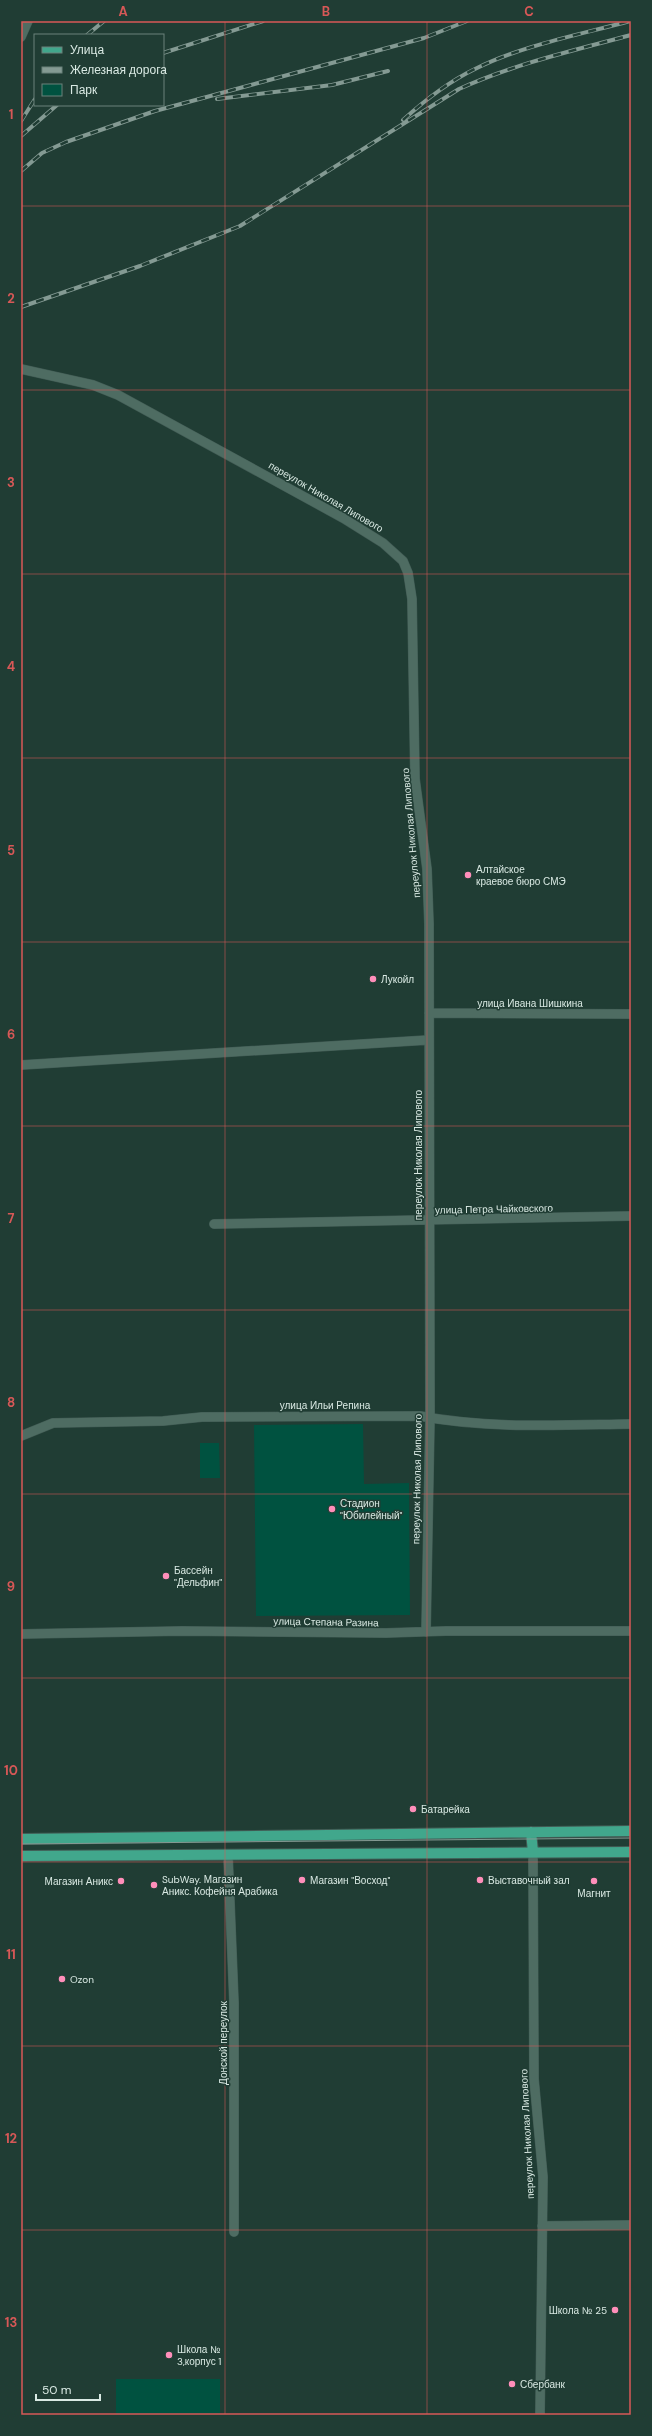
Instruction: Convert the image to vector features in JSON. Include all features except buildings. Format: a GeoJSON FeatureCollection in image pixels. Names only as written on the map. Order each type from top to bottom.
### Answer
{"type":"FeatureCollection","features":[{"type":"Feature","properties":{"kind":"main road"},"geometry":{"type":"LineString","coordinates":[[21,1839],[631,1831]]}},
{"type":"Feature","properties":{"kind":"main road"},"geometry":{"type":"LineString","coordinates":[[531,1832],[532,1852]]}},
{"type":"Feature","properties":{"kind":"main road"},"geometry":{"type":"LineString","coordinates":[[21,1856],[631,1852]]}},
{"type":"Feature","properties":{"kind":"street"},"geometry":{"type":"LineString","coordinates":[[21,37],[28,21]]}},
{"type":"Feature","properties":{"kind":"street","name":"переулок Николая Липового"},"geometry":{"type":"LineString","coordinates":[[21,369],[93,385],[118,394],[343,518],[383,543],[403,561],[410,580],[412,599],[415,779],[427,869],[429,1013],[430,1418],[426,1632]]}},
{"type":"Feature","properties":{"kind":"street","name":"улица Ивана Шишкина"},"geometry":{"type":"LineString","coordinates":[[429,1013],[631,1014]]}},
{"type":"Feature","properties":{"kind":"street"},"geometry":{"type":"LineString","coordinates":[[21,1065],[428,1040]]}},
{"type":"Feature","properties":{"kind":"street","name":"улица Петра Чайковского"},"geometry":{"type":"LineString","coordinates":[[214,1224],[631,1216]]}},
{"type":"Feature","properties":{"kind":"street","name":"улица Ильи Репина"},"geometry":{"type":"LineString","coordinates":[[21,1436],[53,1423],[163,1421],[202,1417],[430,1418],[443,1421],[534,1426],[631,1424]]}},
{"type":"Feature","properties":{"kind":"street","name":"улица Степана Разина"},"geometry":{"type":"LineString","coordinates":[[21,1634],[182,1631],[631,1631]]}},
{"type":"Feature","properties":{"kind":"street","name":"переулок Николая Липового"},"geometry":{"type":"LineString","coordinates":[[532,1852],[534,2079],[543,2177],[540,2415]]}},
{"type":"Feature","properties":{"kind":"street","name":"Донской переулок"},"geometry":{"type":"LineString","coordinates":[[228,1854],[234,2003],[234,2232]]}},
{"type":"Feature","properties":{"kind":"street"},"geometry":{"type":"LineString","coordinates":[[542,2226],[631,2225]]}},
{"type":"Feature","properties":{"kind":"green space","name":"Стадион \"Юбилейный\""},"geometry":{"type":"Polygon","coordinates":[[[363,1424],[364,1484],[409,1483],[410,1615],[256,1616],[254,1425],[363,1424]]]}},
{"type":"Feature","properties":{"kind":"green space"},"geometry":{"type":"Polygon","coordinates":[[[200,1443],[219,1443],[220,1478],[200,1478],[200,1443]]]}},
{"type":"Feature","properties":{"kind":"green space"},"geometry":{"type":"Polygon","coordinates":[[[116,2379],[220,2379],[220,2415],[116,2415],[116,2379]]]}},
{"type":"Feature","properties":{"kind":"tram line"},"geometry":{"type":"LineString","coordinates":[[21,1844],[631,1838]]}},
{"type":"Feature","properties":{"kind":"railway"},"geometry":{"type":"LineString","coordinates":[[88,34],[104,21]]}},
{"type":"Feature","properties":{"kind":"railway"},"geometry":{"type":"LineString","coordinates":[[164,53],[263,21]]}},
{"type":"Feature","properties":{"kind":"railway"},"geometry":{"type":"LineString","coordinates":[[21,171],[42,153],[66,142],[155,111],[424,38],[467,21]]}},
{"type":"Feature","properties":{"kind":"railway"},"geometry":{"type":"LineString","coordinates":[[403,120],[446,86],[465,74],[493,61],[532,47],[630,21]]}},
{"type":"Feature","properties":{"kind":"railway"},"geometry":{"type":"LineString","coordinates":[[21,307],[140,266],[240,226],[459,89],[522,65],[631,35]]}},
{"type":"Feature","properties":{"kind":"railway"},"geometry":{"type":"LineString","coordinates":[[217,99],[332,85],[388,71]]}},
{"type":"Feature","properties":{"kind":"railway"},"geometry":{"type":"LineString","coordinates":[[21,121],[34,101]]}},
{"type":"Feature","properties":{"kind":"railway"},"geometry":{"type":"LineString","coordinates":[[21,136],[56,106]]}},
{"type":"Feature","properties":{"kind":"place","name":"Алтайское краевое бюро СМЭ"},"geometry":{"type":"Point","coordinates":[468,875]}},
{"type":"Feature","properties":{"kind":"place","name":"Лукойл"},"geometry":{"type":"Point","coordinates":[373,979]}},
{"type":"Feature","properties":{"kind":"place","name":"Стадион \"Юбилейный\""},"geometry":{"type":"Point","coordinates":[332,1509]}},
{"type":"Feature","properties":{"kind":"place","name":"Бассейн \"Дельфин\""},"geometry":{"type":"Point","coordinates":[166,1576]}},
{"type":"Feature","properties":{"kind":"place","name":"Батарейка"},"geometry":{"type":"Point","coordinates":[413,1809]}},
{"type":"Feature","properties":{"kind":"place","name":"Магазин \"Восход\""},"geometry":{"type":"Point","coordinates":[302,1880]}},
{"type":"Feature","properties":{"kind":"place","name":"Выставочный зал"},"geometry":{"type":"Point","coordinates":[480,1880]}},
{"type":"Feature","properties":{"kind":"place","name":"Магазин Аникс"},"geometry":{"type":"Point","coordinates":[121,1881]}},
{"type":"Feature","properties":{"kind":"place","name":"Магнит"},"geometry":{"type":"Point","coordinates":[594,1881]}},
{"type":"Feature","properties":{"kind":"place","name":"SubWay. Магазин Аникс. Кофейня Арабика"},"geometry":{"type":"Point","coordinates":[154,1885]}},
{"type":"Feature","properties":{"kind":"place","name":"Ozon"},"geometry":{"type":"Point","coordinates":[62,1979]}},
{"type":"Feature","properties":{"kind":"place","name":"Школа № 25"},"geometry":{"type":"Point","coordinates":[615,2310]}},
{"type":"Feature","properties":{"kind":"place","name":"Школа № 3,корпус 1"},"geometry":{"type":"Point","coordinates":[169,2355]}},
{"type":"Feature","properties":{"kind":"place","name":"Сбербанк"},"geometry":{"type":"Point","coordinates":[512,2384]}}]}
